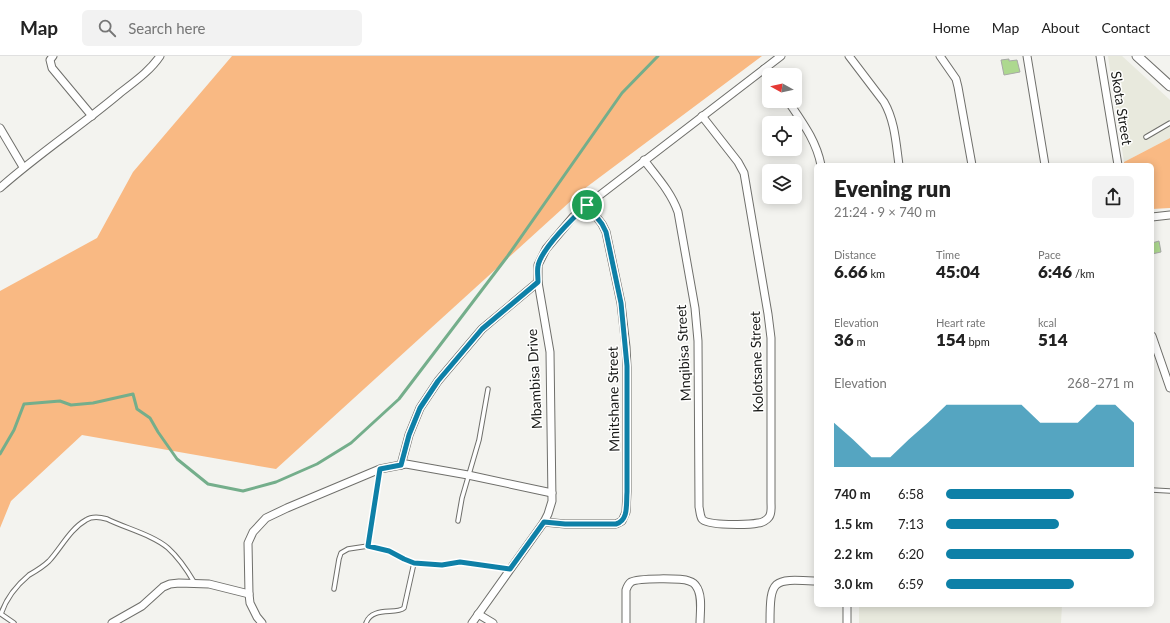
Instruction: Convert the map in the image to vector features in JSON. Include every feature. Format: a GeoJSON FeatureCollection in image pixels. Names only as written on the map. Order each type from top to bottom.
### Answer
{"type":"FeatureCollection","features":[{"type":"Feature","properties":{"kind":"street"},"geometry":{"type":"LineString","coordinates":[[52,56],[50,60],[52,68],[92,116]]}},
{"type":"Feature","properties":{"kind":"street"},"geometry":{"type":"LineString","coordinates":[[0,188],[23,167],[92,116],[150,68],[160,56]]}},
{"type":"Feature","properties":{"kind":"street","name":"Mbambisa Drive"},"geometry":{"type":"LineString","coordinates":[[765,68],[782,56]]}},
{"type":"Feature","properties":{"kind":"street"},"geometry":{"type":"LineString","coordinates":[[849,56],[888,109],[893,126],[900,163]]}},
{"type":"Feature","properties":{"kind":"street"},"geometry":{"type":"LineString","coordinates":[[940,56],[956,79],[972,163]]}},
{"type":"Feature","properties":{"kind":"street"},"geometry":{"type":"LineString","coordinates":[[1027,56],[1045,163]]}},
{"type":"Feature","properties":{"kind":"street","name":"Skota Street"},"geometry":{"type":"LineString","coordinates":[[1100,56],[1118,163]]}},
{"type":"Feature","properties":{"kind":"street"},"geometry":{"type":"LineString","coordinates":[[1137,56],[1170,86]]}},
{"type":"Feature","properties":{"kind":"street","name":"Mbambisa Drive"},"geometry":{"type":"LineString","coordinates":[[472,623],[544,522],[550,508],[552,493],[550,352],[538,282],[538,265],[546,249],[574,217],[587,205],[762,71]]}},
{"type":"Feature","properties":{"kind":"street"},"geometry":{"type":"LineString","coordinates":[[793,108],[814,142],[819,163]]}},
{"type":"Feature","properties":{"kind":"street","name":"Kolotsane Street"},"geometry":{"type":"LineString","coordinates":[[702,116],[738,162],[744,173],[768,314],[772,355],[771,512],[766,520],[758,523],[714,524]]}},
{"type":"Feature","properties":{"kind":"street"},"geometry":{"type":"LineString","coordinates":[[0,128],[23,167]]}},
{"type":"Feature","properties":{"kind":"street","name":"Mnqibisa Street"},"geometry":{"type":"LineString","coordinates":[[644,160],[671,195],[678,212],[695,308],[698,341],[699,507],[702,519],[707,523],[714,524]]}},
{"type":"Feature","properties":{"kind":"street","name":"Mnitshane Street"},"geometry":{"type":"LineString","coordinates":[[544,522],[565,524],[616,524],[622,521],[626,512],[627,366],[622,318],[606,232],[602,224],[587,205]]}},
{"type":"Feature","properties":{"kind":"street"},"geometry":{"type":"LineString","coordinates":[[1154,217],[1170,215]]}},
{"type":"Feature","properties":{"kind":"street"},"geometry":{"type":"LineString","coordinates":[[401,465],[409,435],[420,408],[438,381],[482,329],[538,282]]}},
{"type":"Feature","properties":{"kind":"street"},"geometry":{"type":"LineString","coordinates":[[1154,342],[1170,388]]}},
{"type":"Feature","properties":{"kind":"street"},"geometry":{"type":"LineString","coordinates":[[262,623],[252,609],[249,594],[248,543],[253,532],[266,518],[380,469],[401,465],[417,466],[552,493]]}},
{"type":"Feature","properties":{"kind":"street"},"geometry":{"type":"LineString","coordinates":[[626,623],[626,590],[628,585],[632,582],[644,579],[690,581],[696,585],[699,593],[700,623]]}},
{"type":"Feature","properties":{"kind":"street"},"geometry":{"type":"LineString","coordinates":[[770,623],[770,599],[775,585],[784,581],[792,580],[814,581]]}},
{"type":"Feature","properties":{"kind":"street"},"geometry":{"type":"LineString","coordinates":[[112,623],[142,606],[163,587],[170,584],[209,584],[249,594]]}},
{"type":"Feature","properties":{"kind":"street"},"geometry":{"type":"LineString","coordinates":[[847,607],[847,623]]}},
{"type":"Feature","properties":{"kind":"street"},"geometry":{"type":"LineString","coordinates":[[478,614],[493,623]]}},
{"type":"Feature","properties":{"kind":"lane"},"geometry":{"type":"LineString","coordinates":[[1146,137],[1170,123]]}},
{"type":"Feature","properties":{"kind":"lane"},"geometry":{"type":"LineString","coordinates":[[458,521],[462,498],[477,446],[488,389]]}},
{"type":"Feature","properties":{"kind":"lane"},"geometry":{"type":"LineString","coordinates":[[368,546],[380,469]]}},
{"type":"Feature","properties":{"kind":"lane"},"geometry":{"type":"LineString","coordinates":[[1154,490],[1170,491]]}},
{"type":"Feature","properties":{"kind":"lane"},"geometry":{"type":"LineString","coordinates":[[14,623],[1,616],[14,590],[28,576],[49,561],[57,549],[81,523],[94,517],[107,519],[151,538],[167,547],[195,583]]}},
{"type":"Feature","properties":{"kind":"lane"},"geometry":{"type":"LineString","coordinates":[[334,589],[341,552],[348,549],[368,546],[389,551],[414,563],[442,565],[460,562],[510,569]]}},
{"type":"Feature","properties":{"kind":"lane"},"geometry":{"type":"LineString","coordinates":[[366,623],[371,616],[391,610],[400,611],[404,608],[414,563]]}},
{"type":"Feature","properties":{"kind":"shaded area"},"geometry":{"type":"Polygon","coordinates":[[[232,56],[762,56],[584,189],[276,469],[82,435],[11,501],[0,528],[0,291],[97,238],[133,172],[232,56]]]}},
{"type":"Feature","properties":{"kind":"shaded area"},"geometry":{"type":"Polygon","coordinates":[[[1108,56],[1122,56],[1170,100],[1170,138],[1124,162],[1108,56]]]}},
{"type":"Feature","properties":{"kind":"shaded area"},"geometry":{"type":"Polygon","coordinates":[[[1170,138],[1170,208],[1154,209],[1154,163],[1124,162],[1170,138]]]}},
{"type":"Feature","properties":{"kind":"shaded area"},"geometry":{"type":"Polygon","coordinates":[[[859,607],[1062,607],[1061,623],[859,623],[859,607]]]}},
{"type":"Feature","properties":{"kind":"building"},"geometry":{"type":"Polygon","coordinates":[[[1009,59],[1009,61],[1017,60],[1020,72],[1004,75],[1001,60],[1009,59]]]}},
{"type":"Feature","properties":{"kind":"building"},"geometry":{"type":"Polygon","coordinates":[[[1159,241],[1161,252],[1154,254],[1154,242],[1159,241]]]}},
{"type":"Feature","properties":{"kind":"waterway"},"geometry":{"type":"LineString","coordinates":[[0,454],[14,430],[24,404],[60,401],[71,405],[93,403],[133,394],[137,409],[150,418],[177,459],[208,484],[243,491],[276,482],[317,464],[351,443],[399,399],[507,257],[622,93],[658,56]]}},
{"type":"Feature","properties":{"kind":"route"},"geometry":{"type":"LineString","coordinates":[[587,205],[602,224],[606,232],[621,303],[627,366],[627,492],[626,512],[624,519],[620,523],[616,524],[565,524],[544,522],[510,569],[460,562],[442,565],[414,563],[389,551],[368,546],[380,469],[401,465],[409,435],[420,408],[438,381],[482,329],[538,282],[538,265],[546,249],[574,217],[587,205]]}}]}
